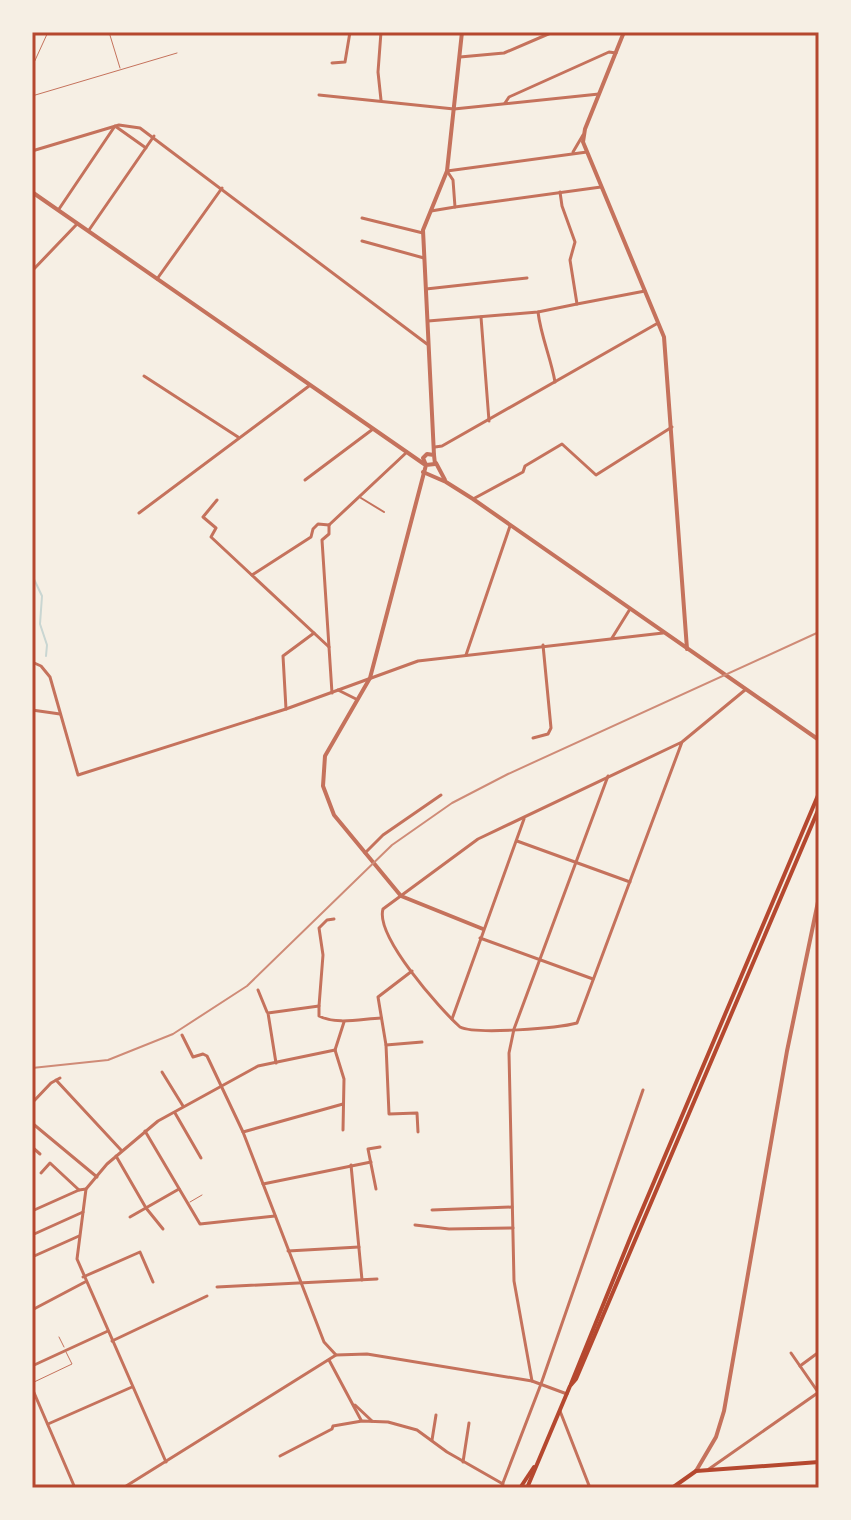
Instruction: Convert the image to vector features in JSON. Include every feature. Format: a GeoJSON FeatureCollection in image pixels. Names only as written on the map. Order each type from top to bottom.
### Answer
{"type":"FeatureCollection","features":[{"type":"Feature","properties":{"kind":"main road"},"geometry":{"type":"LineString","coordinates":[[527,1488],[819,793]]}},
{"type":"Feature","properties":{"kind":"main road"},"geometry":{"type":"LineString","coordinates":[[570,1386],[576,1379],[819,808]]}},
{"type":"Feature","properties":{"kind":"main road"},"geometry":{"type":"LineString","coordinates":[[520,1488],[541,1455]]}},
{"type":"Feature","properties":{"kind":"main road"},"geometry":{"type":"LineString","coordinates":[[672,1488],[696,1471],[819,1462]]}},
{"type":"Feature","properties":{"kind":"street"},"geometry":{"type":"LineString","coordinates":[[332,63],[345,62],[350,32]]}},
{"type":"Feature","properties":{"kind":"street"},"geometry":{"type":"LineString","coordinates":[[381,32],[378,72],[382,101]]}},
{"type":"Feature","properties":{"kind":"street"},"geometry":{"type":"LineString","coordinates":[[446,482],[434,455],[423,233],[447,171],[462,32]]}},
{"type":"Feature","properties":{"kind":"street"},"geometry":{"type":"LineString","coordinates":[[460,57],[504,53],[553,32]]}},
{"type":"Feature","properties":{"kind":"street"},"geometry":{"type":"LineString","coordinates":[[573,152],[584,134],[624,32]]}},
{"type":"Feature","properties":{"kind":"street"},"geometry":{"type":"LineString","coordinates":[[505,103],[509,97],[537,84],[609,52],[616,53]]}},
{"type":"Feature","properties":{"kind":"street"},"geometry":{"type":"LineString","coordinates":[[319,95],[454,109],[599,94]]}},
{"type":"Feature","properties":{"kind":"street"},"geometry":{"type":"LineString","coordinates":[[115,126],[146,148]]}},
{"type":"Feature","properties":{"kind":"street"},"geometry":{"type":"LineString","coordinates":[[59,209],[115,126]]}},
{"type":"Feature","properties":{"kind":"street"},"geometry":{"type":"LineString","coordinates":[[32,151],[115,126],[135,126],[154,136],[429,344]]}},
{"type":"Feature","properties":{"kind":"street"},"geometry":{"type":"LineString","coordinates":[[584,134],[587,152],[664,337],[687,649]]}},
{"type":"Feature","properties":{"kind":"street"},"geometry":{"type":"LineString","coordinates":[[89,230],[154,136]]}},
{"type":"Feature","properties":{"kind":"street"},"geometry":{"type":"LineString","coordinates":[[447,171],[587,152]]}},
{"type":"Feature","properties":{"kind":"street"},"geometry":{"type":"LineString","coordinates":[[447,171],[453,180],[455,207]]}},
{"type":"Feature","properties":{"kind":"street"},"geometry":{"type":"LineString","coordinates":[[430,211],[601,187]]}},
{"type":"Feature","properties":{"kind":"street"},"geometry":{"type":"LineString","coordinates":[[157,279],[222,188]]}},
{"type":"Feature","properties":{"kind":"street"},"geometry":{"type":"LineString","coordinates":[[32,192],[425,465],[432,466],[436,462]]}},
{"type":"Feature","properties":{"kind":"street"},"geometry":{"type":"LineString","coordinates":[[560,192],[575,242],[570,260],[577,304]]}},
{"type":"Feature","properties":{"kind":"street"},"geometry":{"type":"LineString","coordinates":[[362,218],[423,233]]}},
{"type":"Feature","properties":{"kind":"street"},"geometry":{"type":"LineString","coordinates":[[32,271],[79,223]]}},
{"type":"Feature","properties":{"kind":"street"},"geometry":{"type":"LineString","coordinates":[[362,241],[424,258]]}},
{"type":"Feature","properties":{"kind":"street"},"geometry":{"type":"LineString","coordinates":[[426,289],[527,278]]}},
{"type":"Feature","properties":{"kind":"street"},"geometry":{"type":"LineString","coordinates":[[428,321],[538,312],[645,291]]}},
{"type":"Feature","properties":{"kind":"street"},"geometry":{"type":"LineString","coordinates":[[538,312],[555,383]]}},
{"type":"Feature","properties":{"kind":"street"},"geometry":{"type":"LineString","coordinates":[[481,317],[489,421]]}},
{"type":"Feature","properties":{"kind":"street"},"geometry":{"type":"LineString","coordinates":[[435,447],[489,421],[659,322]]}},
{"type":"Feature","properties":{"kind":"street"},"geometry":{"type":"LineString","coordinates":[[144,376],[238,438]]}},
{"type":"Feature","properties":{"kind":"street"},"geometry":{"type":"LineString","coordinates":[[139,513],[309,386]]}},
{"type":"Feature","properties":{"kind":"street"},"geometry":{"type":"LineString","coordinates":[[473,499],[523,472],[525,466],[562,444],[596,475],[672,427]]}},
{"type":"Feature","properties":{"kind":"street"},"geometry":{"type":"LineString","coordinates":[[305,480],[373,429]]}},
{"type":"Feature","properties":{"kind":"street"},"geometry":{"type":"LineString","coordinates":[[252,575],[311,537],[318,524],[329,525],[408,453],[434,455]]}},
{"type":"Feature","properties":{"kind":"street"},"geometry":{"type":"LineString","coordinates":[[425,455],[370,678],[325,756],[322,777],[334,815],[401,896],[483,929]]}},
{"type":"Feature","properties":{"kind":"street"},"geometry":{"type":"LineString","coordinates":[[423,472],[473,499],[819,740]]}},
{"type":"Feature","properties":{"kind":"street"},"geometry":{"type":"LineString","coordinates":[[360,498],[384,512]]}},
{"type":"Feature","properties":{"kind":"street"},"geometry":{"type":"LineString","coordinates":[[217,500],[203,517],[216,528],[211,537],[329,647]]}},
{"type":"Feature","properties":{"kind":"street"},"geometry":{"type":"LineString","coordinates":[[329,525],[329,534],[322,540],[332,693]]}},
{"type":"Feature","properties":{"kind":"street"},"geometry":{"type":"LineString","coordinates":[[466,655],[510,525]]}},
{"type":"Feature","properties":{"kind":"street"},"geometry":{"type":"LineString","coordinates":[[612,638],[630,609]]}},
{"type":"Feature","properties":{"kind":"street"},"geometry":{"type":"LineString","coordinates":[[286,709],[283,656],[314,633]]}},
{"type":"Feature","properties":{"kind":"street"},"geometry":{"type":"LineString","coordinates":[[32,662],[49,674],[78,775],[286,709],[418,661],[663,633]]}},
{"type":"Feature","properties":{"kind":"street"},"geometry":{"type":"LineString","coordinates":[[533,738],[548,734],[551,728],[543,645]]}},
{"type":"Feature","properties":{"kind":"street"},"geometry":{"type":"LineString","coordinates":[[682,742],[579,1019],[574,1024],[468,1030],[452,1019],[393,946],[382,918],[383,909],[464,847],[682,742],[745,689]]}},
{"type":"Feature","properties":{"kind":"street"},"geometry":{"type":"LineString","coordinates":[[338,690],[357,699]]}},
{"type":"Feature","properties":{"kind":"street"},"geometry":{"type":"LineString","coordinates":[[32,710],[61,714]]}},
{"type":"Feature","properties":{"kind":"street"},"geometry":{"type":"LineString","coordinates":[[532,1381],[516,1298],[509,1053],[514,1029],[608,776]]}},
{"type":"Feature","properties":{"kind":"street"},"geometry":{"type":"LineString","coordinates":[[367,856],[383,835],[441,795]]}},
{"type":"Feature","properties":{"kind":"street"},"geometry":{"type":"LineString","coordinates":[[452,1019],[525,817]]}},
{"type":"Feature","properties":{"kind":"street"},"geometry":{"type":"LineString","coordinates":[[517,841],[630,882]]}},
{"type":"Feature","properties":{"kind":"street"},"geometry":{"type":"LineString","coordinates":[[696,1471],[716,1437],[724,1411],[787,1051],[819,897]]}},
{"type":"Feature","properties":{"kind":"street"},"geometry":{"type":"LineString","coordinates":[[334,919],[327,920],[319,928],[323,955],[320,1018],[344,1022],[381,1018]]}},
{"type":"Feature","properties":{"kind":"street"},"geometry":{"type":"LineString","coordinates":[[480,938],[593,979]]}},
{"type":"Feature","properties":{"kind":"street"},"geometry":{"type":"LineString","coordinates":[[412,971],[379,995],[386,1045],[389,1114],[417,1113],[418,1132]]}},
{"type":"Feature","properties":{"kind":"street"},"geometry":{"type":"LineString","coordinates":[[258,990],[268,1013],[276,1063]]}},
{"type":"Feature","properties":{"kind":"street"},"geometry":{"type":"LineString","coordinates":[[268,1013],[319,1006]]}},
{"type":"Feature","properties":{"kind":"street"},"geometry":{"type":"LineString","coordinates":[[343,1130],[344,1079],[335,1050],[344,1022]]}},
{"type":"Feature","properties":{"kind":"street"},"geometry":{"type":"LineString","coordinates":[[182,1035],[193,1057],[207,1056],[222,1087],[243,1132],[324,1342],[336,1355]]}},
{"type":"Feature","properties":{"kind":"street"},"geometry":{"type":"LineString","coordinates":[[386,1045],[422,1042]]}},
{"type":"Feature","properties":{"kind":"street"},"geometry":{"type":"LineString","coordinates":[[166,1462],[85,1282],[76,1255],[86,1189],[116,1156],[145,1131],[175,1112],[258,1066],[335,1050]]}},
{"type":"Feature","properties":{"kind":"street"},"geometry":{"type":"LineString","coordinates":[[162,1072],[184,1107]]}},
{"type":"Feature","properties":{"kind":"street"},"geometry":{"type":"LineString","coordinates":[[32,1103],[58,1079],[122,1151]]}},
{"type":"Feature","properties":{"kind":"street"},"geometry":{"type":"LineString","coordinates":[[280,1456],[333,1426],[362,1421],[388,1422],[417,1430],[502,1486],[541,1384],[643,1090]]}},
{"type":"Feature","properties":{"kind":"street"},"geometry":{"type":"LineString","coordinates":[[243,1132],[343,1104]]}},
{"type":"Feature","properties":{"kind":"street"},"geometry":{"type":"LineString","coordinates":[[175,1112],[201,1158]]}},
{"type":"Feature","properties":{"kind":"street"},"geometry":{"type":"LineString","coordinates":[[32,1123],[97,1177]]}},
{"type":"Feature","properties":{"kind":"street"},"geometry":{"type":"LineString","coordinates":[[145,1131],[200,1224],[275,1216]]}},
{"type":"Feature","properties":{"kind":"street"},"geometry":{"type":"LineString","coordinates":[[32,1147],[40,1154]]}},
{"type":"Feature","properties":{"kind":"street"},"geometry":{"type":"LineString","coordinates":[[376,1189],[368,1149],[380,1147]]}},
{"type":"Feature","properties":{"kind":"street"},"geometry":{"type":"LineString","coordinates":[[116,1156],[146,1208],[163,1229]]}},
{"type":"Feature","properties":{"kind":"street"},"geometry":{"type":"LineString","coordinates":[[263,1184],[371,1162]]}},
{"type":"Feature","properties":{"kind":"street"},"geometry":{"type":"LineString","coordinates":[[41,1173],[50,1163],[79,1190]]}},
{"type":"Feature","properties":{"kind":"street"},"geometry":{"type":"LineString","coordinates":[[351,1165],[362,1280]]}},
{"type":"Feature","properties":{"kind":"street"},"geometry":{"type":"LineString","coordinates":[[32,1211],[86,1189]]}},
{"type":"Feature","properties":{"kind":"street"},"geometry":{"type":"LineString","coordinates":[[130,1217],[179,1189]]}},
{"type":"Feature","properties":{"kind":"street"},"geometry":{"type":"LineString","coordinates":[[432,1210],[512,1207]]}},
{"type":"Feature","properties":{"kind":"street"},"geometry":{"type":"LineString","coordinates":[[32,1235],[83,1212]]}},
{"type":"Feature","properties":{"kind":"street"},"geometry":{"type":"LineString","coordinates":[[415,1225],[449,1229],[513,1228]]}},
{"type":"Feature","properties":{"kind":"street"},"geometry":{"type":"LineString","coordinates":[[32,1257],[79,1236]]}},
{"type":"Feature","properties":{"kind":"street"},"geometry":{"type":"LineString","coordinates":[[288,1251],[359,1247]]}},
{"type":"Feature","properties":{"kind":"street"},"geometry":{"type":"LineString","coordinates":[[83,1277],[140,1252],[153,1282]]}},
{"type":"Feature","properties":{"kind":"street"},"geometry":{"type":"LineString","coordinates":[[217,1287],[377,1279]]}},
{"type":"Feature","properties":{"kind":"street"},"geometry":{"type":"LineString","coordinates":[[32,1310],[85,1282]]}},
{"type":"Feature","properties":{"kind":"street"},"geometry":{"type":"LineString","coordinates":[[112,1341],[207,1296]]}},
{"type":"Feature","properties":{"kind":"street"},"geometry":{"type":"LineString","coordinates":[[32,1366],[108,1331]]}},
{"type":"Feature","properties":{"kind":"street"},"geometry":{"type":"LineString","coordinates":[[800,1366],[819,1352]]}},
{"type":"Feature","properties":{"kind":"street"},"geometry":{"type":"LineString","coordinates":[[709,1469],[819,1392],[791,1353]]}},
{"type":"Feature","properties":{"kind":"street"},"geometry":{"type":"LineString","coordinates":[[123,1488],[336,1355],[367,1354],[532,1381],[567,1394]]}},
{"type":"Feature","properties":{"kind":"street"},"geometry":{"type":"LineString","coordinates":[[329,1360],[362,1421]]}},
{"type":"Feature","properties":{"kind":"street"},"geometry":{"type":"LineString","coordinates":[[32,1385],[75,1488]]}},
{"type":"Feature","properties":{"kind":"street"},"geometry":{"type":"LineString","coordinates":[[48,1424],[132,1387]]}},
{"type":"Feature","properties":{"kind":"street"},"geometry":{"type":"LineString","coordinates":[[352,1402],[373,1422]]}},
{"type":"Feature","properties":{"kind":"street"},"geometry":{"type":"LineString","coordinates":[[560,1411],[590,1488]]}},
{"type":"Feature","properties":{"kind":"street"},"geometry":{"type":"LineString","coordinates":[[432,1440],[436,1415]]}},
{"type":"Feature","properties":{"kind":"street"},"geometry":{"type":"LineString","coordinates":[[463,1462],[469,1423]]}},
{"type":"Feature","properties":{"kind":"street"},"geometry":{"type":"LineString","coordinates":[[133,1481],[137,1488]]}},
{"type":"Feature","properties":{"kind":"lane"},"geometry":{"type":"LineString","coordinates":[[32,67],[48,32]]}},
{"type":"Feature","properties":{"kind":"lane"},"geometry":{"type":"LineString","coordinates":[[109,32],[121,71]]}},
{"type":"Feature","properties":{"kind":"lane"},"geometry":{"type":"LineString","coordinates":[[32,96],[177,53]]}},
{"type":"Feature","properties":{"kind":"lane"},"geometry":{"type":"LineString","coordinates":[[188,1203],[202,1195]]}},
{"type":"Feature","properties":{"kind":"lane"},"geometry":{"type":"LineString","coordinates":[[32,1385],[72,1364],[59,1337]]}},
{"type":"Feature","properties":{"kind":"waterway"},"geometry":{"type":"LineString","coordinates":[[32,575],[42,596],[40,624],[47,645],[46,656]]}},
{"type":"Feature","properties":{"kind":"railway"},"geometry":{"type":"LineString","coordinates":[[32,1068],[108,1060],[173,1034],[247,986],[392,845],[452,803],[508,774],[819,632]]}}]}
